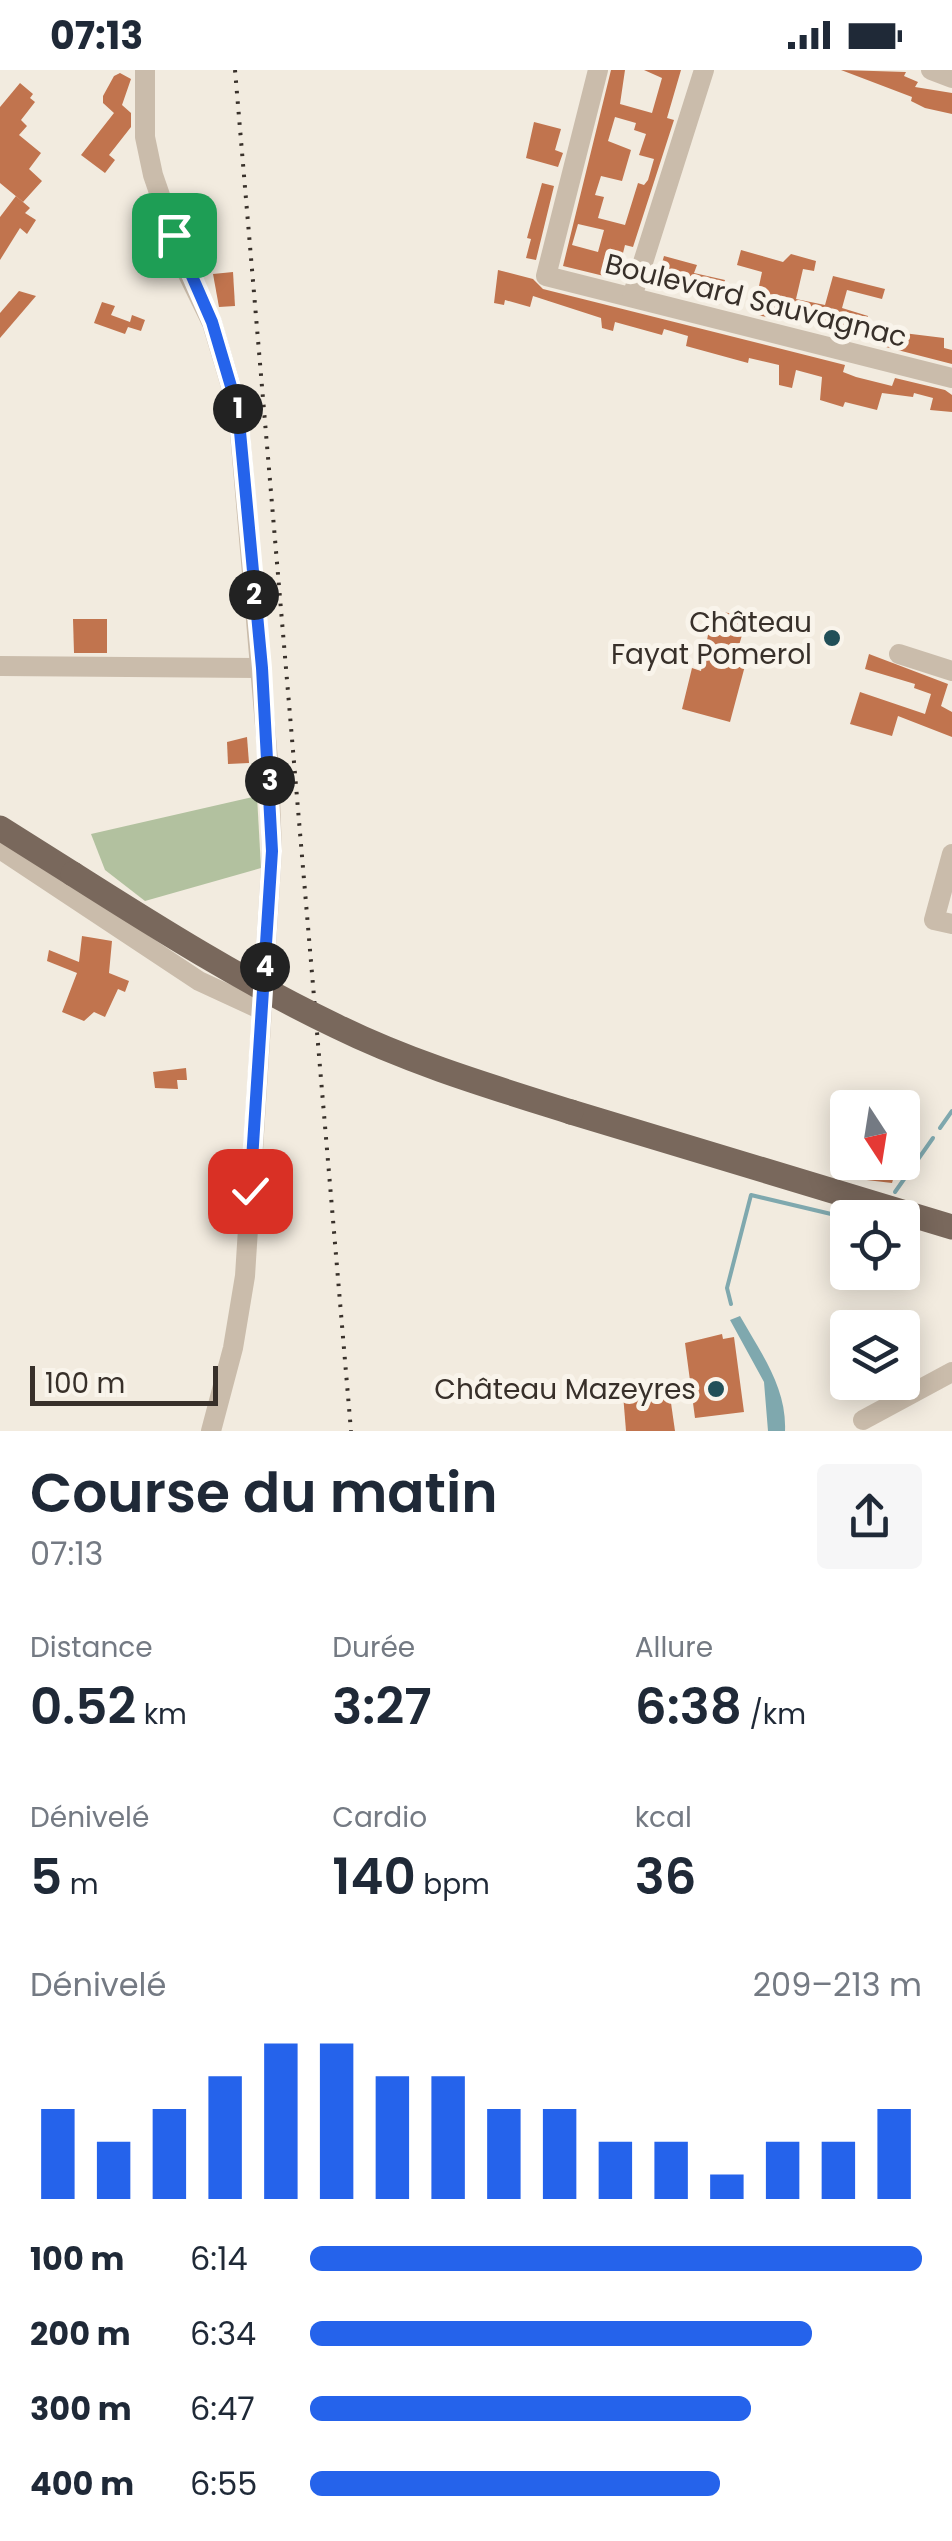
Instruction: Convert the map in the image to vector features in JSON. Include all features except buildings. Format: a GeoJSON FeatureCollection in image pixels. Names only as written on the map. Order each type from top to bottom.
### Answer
{"type":"FeatureCollection","features":[{"type":"Feature","properties":{"kind":"main road"},"geometry":{"type":"LineString","coordinates":[[0,828],[248,981],[339,1028],[423,1063],[572,1112],[952,1225]]}},
{"type":"Feature","properties":{"kind":"street"},"geometry":{"type":"LineString","coordinates":[[145,70],[146,137],[153,175],[186,268],[212,322],[238,410],[262,668],[272,851],[245,1276],[234,1348],[211,1431]]}},
{"type":"Feature","properties":{"kind":"street","name":"Boulevard Sauvagnac"},"geometry":{"type":"LineString","coordinates":[[598,70],[546,276],[952,378]]}},
{"type":"Feature","properties":{"kind":"street"},"geometry":{"type":"LineString","coordinates":[[632,297],[704,70]]}},
{"type":"Feature","properties":{"kind":"street"},"geometry":{"type":"LineString","coordinates":[[932,70],[952,78]]}},
{"type":"Feature","properties":{"kind":"street"},"geometry":{"type":"LineString","coordinates":[[899,654],[952,671]]}},
{"type":"Feature","properties":{"kind":"street"},"geometry":{"type":"LineString","coordinates":[[0,666],[262,668]]}},
{"type":"Feature","properties":{"kind":"street"},"geometry":{"type":"LineString","coordinates":[[0,849],[198,981],[262,1010]]}},
{"type":"Feature","properties":{"kind":"street"},"geometry":{"type":"LineString","coordinates":[[952,854],[934,920],[952,924]]}},
{"type":"Feature","properties":{"kind":"street"},"geometry":{"type":"LineString","coordinates":[[863,1420],[952,1372]]}},
{"type":"Feature","properties":{"kind":"green space"},"geometry":{"type":"Polygon","coordinates":[[[257,796],[261,868],[145,901],[105,870],[91,834],[257,796]]]}},
{"type":"Feature","properties":{"kind":"water"},"geometry":{"type":"Polygon","coordinates":[[[740,1316],[777,1385],[785,1431],[768,1431],[764,1382],[730,1320],[740,1316]]]}},
{"type":"Feature","properties":{"kind":"waterway"},"geometry":{"type":"LineString","coordinates":[[940,1128],[952,1111]]}},
{"type":"Feature","properties":{"kind":"waterway"},"geometry":{"type":"LineString","coordinates":[[895,1192],[933,1138]]}},
{"type":"Feature","properties":{"kind":"waterway"},"geometry":{"type":"LineString","coordinates":[[731,1304],[727,1288],[751,1195],[830,1214]]}},
{"type":"Feature","properties":{"kind":"railway"},"geometry":{"type":"LineString","coordinates":[[235,70],[351,1431]]}},
{"type":"Feature","properties":{"kind":"place","name":"Château Fayat Pomerol"},"geometry":{"type":"Point","coordinates":[832,638]}},
{"type":"Feature","properties":{"kind":"place","name":"Château Mazeyres"},"geometry":{"type":"Point","coordinates":[716,1389]}},
{"type":"Feature","properties":{"kind":"route"},"geometry":{"type":"LineString","coordinates":[[174,235],[212,322],[238,410],[262,668],[272,851],[250,1191]]}}]}
